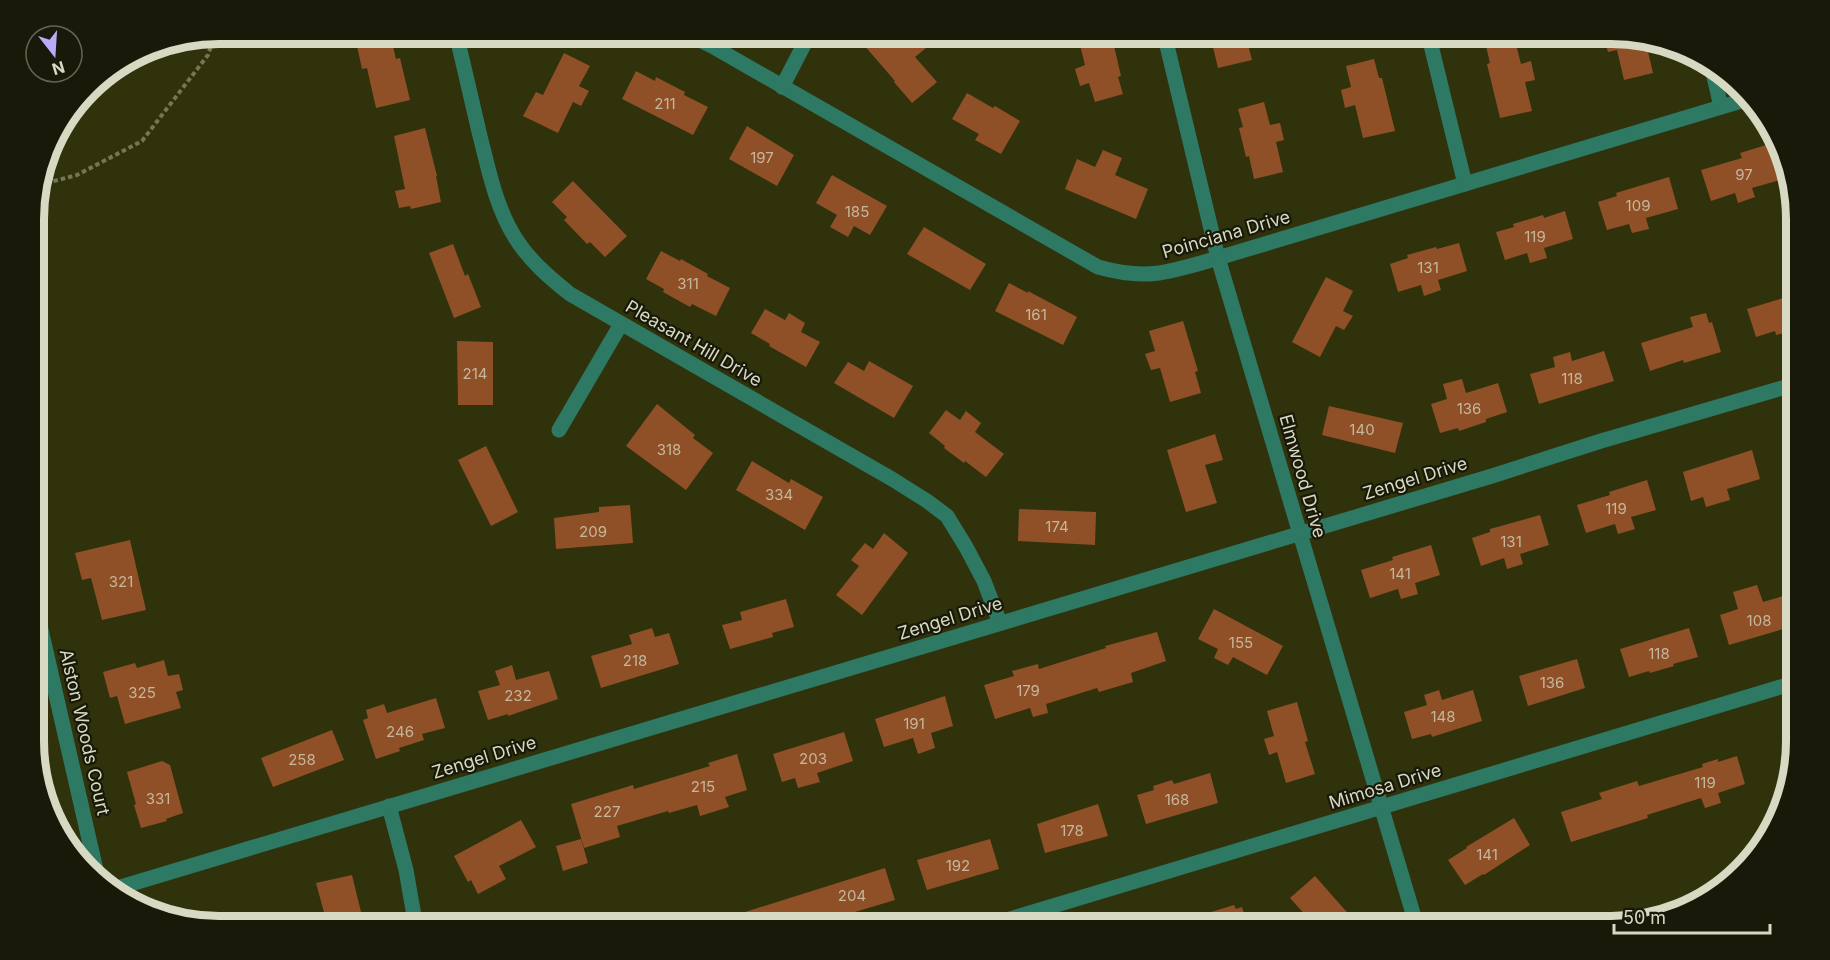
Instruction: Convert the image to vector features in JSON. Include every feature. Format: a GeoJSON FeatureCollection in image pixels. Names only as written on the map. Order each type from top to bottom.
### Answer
{"type":"FeatureCollection","features":[{"type":"Feature","properties":{"kind":"street","name":"Pleasant Hill Drive"},"geometry":{"type":"LineString","coordinates":[[459,44],[490,176],[515,238],[528,256],[548,277],[570,294],[892,479],[947,516],[984,581],[1000,623]]}},
{"type":"Feature","properties":{"kind":"street","name":"Poinciana Drive"},"geometry":{"type":"LineString","coordinates":[[708,44],[1098,267],[1120,273],[1144,275],[1167,273],[1741,101]]}},
{"type":"Feature","properties":{"kind":"street"},"geometry":{"type":"LineString","coordinates":[[782,87],[804,44]]}},
{"type":"Feature","properties":{"kind":"street","name":"Elmwood Drive"},"geometry":{"type":"LineString","coordinates":[[1167,44],[1218,258],[1414,916]]}},
{"type":"Feature","properties":{"kind":"street"},"geometry":{"type":"LineString","coordinates":[[1431,44],[1465,184]]}},
{"type":"Feature","properties":{"kind":"street"},"geometry":{"type":"LineString","coordinates":[[1714,77],[1721,107]]}},
{"type":"Feature","properties":{"kind":"street"},"geometry":{"type":"LineString","coordinates":[[559,430],[621,324]]}},
{"type":"Feature","properties":{"kind":"street","name":"Zengel Drive"},"geometry":{"type":"LineString","coordinates":[[121,887],[1786,387]]}},
{"type":"Feature","properties":{"kind":"street","name":"Alston Woods Court"},"geometry":{"type":"LineString","coordinates":[[44,643],[95,865]]}},
{"type":"Feature","properties":{"kind":"street","name":"Mimosa Drive"},"geometry":{"type":"LineString","coordinates":[[1019,916],[1786,685]]}},
{"type":"Feature","properties":{"kind":"street"},"geometry":{"type":"LineString","coordinates":[[389,806],[406,870],[414,916]]}},
{"type":"Feature","properties":{"kind":"path"},"geometry":{"type":"LineString","coordinates":[[47,183],[77,175],[142,141],[208,55],[212,44]]}},
{"type":"Feature","properties":{"kind":"building"},"geometry":{"type":"Polygon","coordinates":[[[392,44],[396,59],[400,58],[410,100],[376,108],[367,68],[362,69],[357,46],[392,44]]]}},
{"type":"Feature","properties":{"kind":"building"},"geometry":{"type":"Polygon","coordinates":[[[863,44],[923,44],[926,48],[915,57],[937,82],[912,103],[863,44]]]}},
{"type":"Feature","properties":{"kind":"building"},"geometry":{"type":"Polygon","coordinates":[[[1080,44],[1114,44],[1123,94],[1095,102],[1089,83],[1080,86],[1075,69],[1085,65],[1080,44]]]}},
{"type":"Feature","properties":{"kind":"building"},"geometry":{"type":"Polygon","coordinates":[[[1212,44],[1248,44],[1252,60],[1218,68],[1212,44]]]}},
{"type":"Feature","properties":{"kind":"building"},"geometry":{"type":"Polygon","coordinates":[[[1486,44],[1516,44],[1521,64],[1531,61],[1535,80],[1525,82],[1532,111],[1500,118],[1487,64],[1490,63],[1486,44]]]}},
{"type":"Feature","properties":{"kind":"building"},"geometry":{"type":"Polygon","coordinates":[[[1605,44],[1647,47],[1653,73],[1624,80],[1617,50],[1608,52],[1605,44]]]}},
{"type":"Feature","properties":{"kind":"building"},"geometry":{"type":"Polygon","coordinates":[[[564,53],[590,66],[579,86],[589,91],[581,106],[573,102],[558,133],[523,116],[536,92],[543,95],[564,53]]]}},
{"type":"Feature","properties":{"kind":"building"},"geometry":{"type":"Polygon","coordinates":[[[1374,59],[1379,78],[1382,78],[1395,131],[1363,138],[1355,105],[1345,108],[1341,90],[1351,87],[1346,66],[1374,59]]]}},
{"type":"Feature","properties":{"kind":"building"},"geometry":{"type":"Polygon","coordinates":[[[636,71],[655,81],[656,77],[708,107],[693,135],[622,99],[636,71]]]}},
{"type":"Feature","properties":{"kind":"building"},"geometry":{"type":"Polygon","coordinates":[[[967,93],[1020,121],[1001,154],[975,140],[979,134],[952,119],[967,93]]]}},
{"type":"Feature","properties":{"kind":"building"},"geometry":{"type":"Polygon","coordinates":[[[1264,102],[1270,125],[1280,123],[1284,140],[1276,142],[1283,172],[1254,179],[1239,128],[1243,127],[1238,109],[1264,102]]]}},
{"type":"Feature","properties":{"kind":"building"},"geometry":{"type":"Polygon","coordinates":[[[747,126],[794,155],[777,186],[729,159],[747,126]]]}},
{"type":"Feature","properties":{"kind":"building"},"geometry":{"type":"Polygon","coordinates":[[[425,128],[441,202],[411,209],[410,206],[399,208],[395,191],[405,189],[394,136],[425,128]]]}},
{"type":"Feature","properties":{"kind":"building"},"geometry":{"type":"Polygon","coordinates":[[[1769,144],[1782,179],[1752,188],[1755,197],[1738,203],[1735,193],[1711,201],[1701,170],[1742,158],[1740,153],[1769,144]]]}},
{"type":"Feature","properties":{"kind":"building"},"geometry":{"type":"Polygon","coordinates":[[[1103,150],[1122,158],[1115,175],[1148,189],[1136,219],[1065,189],[1077,159],[1095,167],[1103,150]]]}},
{"type":"Feature","properties":{"kind":"building"},"geometry":{"type":"Polygon","coordinates":[[[832,175],[887,206],[870,235],[854,226],[848,237],[830,227],[837,215],[816,203],[832,175]]]}},
{"type":"Feature","properties":{"kind":"building"},"geometry":{"type":"Polygon","coordinates":[[[1669,177],[1678,209],[1646,218],[1649,229],[1632,233],[1629,224],[1607,230],[1598,202],[1617,196],[1616,193],[1669,177]]]}},
{"type":"Feature","properties":{"kind":"building"},"geometry":{"type":"Polygon","coordinates":[[[573,181],[627,236],[605,257],[590,242],[587,244],[564,220],[567,217],[552,202],[573,181]]]}},
{"type":"Feature","properties":{"kind":"building"},"geometry":{"type":"Polygon","coordinates":[[[1565,211],[1573,239],[1544,248],[1547,258],[1530,263],[1527,253],[1505,260],[1496,232],[1514,227],[1513,224],[1565,211]]]}},
{"type":"Feature","properties":{"kind":"building"},"geometry":{"type":"Polygon","coordinates":[[[924,227],[986,264],[970,290],[907,254],[924,227]]]}},
{"type":"Feature","properties":{"kind":"building"},"geometry":{"type":"Polygon","coordinates":[[[1459,243],[1467,271],[1438,280],[1441,290],[1424,296],[1421,285],[1398,292],[1390,264],[1408,258],[1407,255],[1459,243]]]}},
{"type":"Feature","properties":{"kind":"building"},"geometry":{"type":"Polygon","coordinates":[[[453,244],[465,276],[468,274],[481,307],[454,318],[429,253],[453,244]]]}},
{"type":"Feature","properties":{"kind":"building"},"geometry":{"type":"Polygon","coordinates":[[[661,251],[680,261],[681,259],[730,288],[716,316],[692,304],[690,307],[663,292],[664,289],[646,279],[661,251]]]}},
{"type":"Feature","properties":{"kind":"building"},"geometry":{"type":"Polygon","coordinates":[[[1326,277],[1353,291],[1343,311],[1353,316],[1344,330],[1336,326],[1320,357],[1292,342],[1326,277]]]}},
{"type":"Feature","properties":{"kind":"building"},"geometry":{"type":"Polygon","coordinates":[[[1009,283],[1077,317],[1063,345],[995,311],[1009,283]]]}},
{"type":"Feature","properties":{"kind":"building"},"geometry":{"type":"Polygon","coordinates":[[[1786,297],[1786,332],[1776,335],[1775,331],[1756,337],[1747,309],[1786,297]]]}},
{"type":"Feature","properties":{"kind":"building"},"geometry":{"type":"Polygon","coordinates":[[[765,309],[785,320],[789,313],[805,323],[801,332],[820,342],[806,367],[751,333],[765,309]]]}},
{"type":"Feature","properties":{"kind":"building"},"geometry":{"type":"Polygon","coordinates":[[[1706,313],[1709,323],[1712,322],[1721,352],[1684,363],[1683,360],[1650,371],[1641,343],[1693,327],[1690,317],[1706,313]]]}},
{"type":"Feature","properties":{"kind":"building"},"geometry":{"type":"Polygon","coordinates":[[[1183,321],[1198,371],[1195,372],[1201,393],[1170,402],[1160,368],[1151,370],[1145,354],[1155,351],[1149,331],[1183,321]]]}},
{"type":"Feature","properties":{"kind":"building"},"geometry":{"type":"Polygon","coordinates":[[[457,341],[493,342],[493,405],[458,405],[457,341]]]}},
{"type":"Feature","properties":{"kind":"building"},"geometry":{"type":"Polygon","coordinates":[[[1604,351],[1614,381],[1539,404],[1530,374],[1555,367],[1553,357],[1570,352],[1572,361],[1604,351]]]}},
{"type":"Feature","properties":{"kind":"building"},"geometry":{"type":"Polygon","coordinates":[[[869,361],[913,386],[894,418],[834,383],[848,362],[864,371],[869,361]]]}},
{"type":"Feature","properties":{"kind":"building"},"geometry":{"type":"Polygon","coordinates":[[[1462,379],[1466,393],[1498,383],[1507,412],[1459,431],[1458,428],[1440,433],[1431,404],[1447,399],[1443,384],[1462,379]]]}},
{"type":"Feature","properties":{"kind":"building"},"geometry":{"type":"Polygon","coordinates":[[[657,404],[695,435],[693,438],[713,453],[686,490],[626,446],[657,404]]]}},
{"type":"Feature","properties":{"kind":"building"},"geometry":{"type":"Polygon","coordinates":[[[1329,406],[1403,423],[1395,453],[1322,435],[1329,406]]]}},
{"type":"Feature","properties":{"kind":"building"},"geometry":{"type":"Polygon","coordinates":[[[946,410],[960,420],[966,411],[981,423],[975,432],[1004,454],[986,477],[944,448],[945,446],[929,433],[946,410]]]}},
{"type":"Feature","properties":{"kind":"building"},"geometry":{"type":"Polygon","coordinates":[[[1215,434],[1223,460],[1205,465],[1217,503],[1186,512],[1167,450],[1215,434]]]}},
{"type":"Feature","properties":{"kind":"building"},"geometry":{"type":"Polygon","coordinates":[[[486,446],[518,512],[491,526],[458,460],[486,446]]]}},
{"type":"Feature","properties":{"kind":"building"},"geometry":{"type":"Polygon","coordinates":[[[1752,450],[1760,479],[1727,489],[1730,500],[1706,507],[1703,497],[1691,501],[1683,472],[1752,450]]]}},
{"type":"Feature","properties":{"kind":"building"},"geometry":{"type":"Polygon","coordinates":[[[752,461],[789,483],[791,479],[823,497],[805,530],[736,490],[752,461]]]}},
{"type":"Feature","properties":{"kind":"building"},"geometry":{"type":"Polygon","coordinates":[[[1647,480],[1656,510],[1631,517],[1635,529],[1618,534],[1615,524],[1586,533],[1577,505],[1647,480]]]}},
{"type":"Feature","properties":{"kind":"building"},"geometry":{"type":"Polygon","coordinates":[[[630,505],[633,543],[556,549],[554,518],[599,512],[599,507],[630,505]]]}},
{"type":"Feature","properties":{"kind":"building"},"geometry":{"type":"Polygon","coordinates":[[[1019,509],[1096,512],[1095,545],[1018,541],[1019,509]]]}},
{"type":"Feature","properties":{"kind":"building"},"geometry":{"type":"Polygon","coordinates":[[[1540,515],[1549,545],[1520,554],[1523,564],[1507,569],[1504,558],[1481,566],[1472,538],[1490,532],[1490,529],[1540,515]]]}},
{"type":"Feature","properties":{"kind":"building"},"geometry":{"type":"Polygon","coordinates":[[[884,533],[908,553],[862,615],[836,595],[859,566],[851,560],[865,543],[873,549],[884,533]]]}},
{"type":"Feature","properties":{"kind":"building"},"geometry":{"type":"Polygon","coordinates":[[[130,540],[146,610],[102,620],[91,578],[82,580],[75,553],[130,540]]]}},
{"type":"Feature","properties":{"kind":"building"},"geometry":{"type":"Polygon","coordinates":[[[1431,545],[1440,575],[1415,583],[1418,594],[1401,599],[1398,589],[1370,598],[1361,570],[1393,560],[1392,557],[1431,545]]]}},
{"type":"Feature","properties":{"kind":"building"},"geometry":{"type":"Polygon","coordinates":[[[1757,585],[1763,602],[1786,595],[1786,628],[1729,645],[1720,615],[1738,609],[1733,592],[1757,585]]]}},
{"type":"Feature","properties":{"kind":"building"},"geometry":{"type":"Polygon","coordinates":[[[786,599],[794,627],[772,633],[773,637],[730,649],[722,625],[742,620],[740,612],[786,599]]]}},
{"type":"Feature","properties":{"kind":"building"},"geometry":{"type":"Polygon","coordinates":[[[1214,609],[1283,646],[1267,675],[1233,657],[1228,665],[1214,658],[1218,649],[1198,639],[1214,609]]]}},
{"type":"Feature","properties":{"kind":"building"},"geometry":{"type":"Polygon","coordinates":[[[652,628],[655,637],[669,633],[679,664],[601,688],[591,656],[632,644],[629,635],[652,628]]]}},
{"type":"Feature","properties":{"kind":"building"},"geometry":{"type":"Polygon","coordinates":[[[1689,628],[1698,657],[1650,673],[1649,671],[1629,677],[1620,649],[1689,628]]]}},
{"type":"Feature","properties":{"kind":"building"},"geometry":{"type":"Polygon","coordinates":[[[1157,632],[1166,661],[1131,673],[1133,682],[1099,692],[1097,688],[1046,704],[1048,713],[1033,717],[1030,708],[995,719],[984,685],[1014,676],[1012,671],[1038,664],[1039,669],[1106,648],[1105,646],[1157,632]]]}},
{"type":"Feature","properties":{"kind":"building"},"geometry":{"type":"Polygon","coordinates":[[[1577,659],[1585,688],[1528,706],[1519,676],[1577,659]]]}},
{"type":"Feature","properties":{"kind":"building"},"geometry":{"type":"Polygon","coordinates":[[[164,660],[168,676],[179,674],[183,690],[176,692],[181,708],[125,724],[117,696],[110,698],[103,672],[135,663],[137,668],[164,660]]]}},
{"type":"Feature","properties":{"kind":"building"},"geometry":{"type":"Polygon","coordinates":[[[512,665],[516,680],[549,671],[558,699],[508,716],[508,714],[488,720],[478,691],[500,685],[495,671],[512,665]]]}},
{"type":"Feature","properties":{"kind":"building"},"geometry":{"type":"Polygon","coordinates":[[[1439,690],[1442,700],[1473,690],[1482,721],[1432,737],[1431,734],[1412,739],[1404,712],[1427,705],[1424,695],[1439,690]]]}},
{"type":"Feature","properties":{"kind":"building"},"geometry":{"type":"Polygon","coordinates":[[[945,696],[953,726],[931,733],[935,748],[918,754],[913,738],[884,747],[875,719],[945,696]]]}},
{"type":"Feature","properties":{"kind":"building"},"geometry":{"type":"Polygon","coordinates":[[[436,698],[445,728],[422,734],[424,740],[376,759],[363,720],[368,718],[366,710],[384,704],[387,713],[436,698]]]}},
{"type":"Feature","properties":{"kind":"building"},"geometry":{"type":"Polygon","coordinates":[[[1297,702],[1308,741],[1305,742],[1315,774],[1286,783],[1277,752],[1269,755],[1264,739],[1274,736],[1267,711],[1297,702]]]}},
{"type":"Feature","properties":{"kind":"building"},"geometry":{"type":"Polygon","coordinates":[[[332,730],[344,760],[273,787],[261,758],[332,730]]]}},
{"type":"Feature","properties":{"kind":"building"},"geometry":{"type":"Polygon","coordinates":[[[844,732],[853,761],[817,773],[820,782],[798,788],[795,778],[782,782],[773,754],[844,732]]]}},
{"type":"Feature","properties":{"kind":"building"},"geometry":{"type":"Polygon","coordinates":[[[737,754],[747,790],[725,797],[729,807],[700,816],[697,805],[669,813],[668,811],[617,826],[620,837],[584,848],[571,804],[633,785],[634,789],[710,766],[708,763],[737,754]]]}},
{"type":"Feature","properties":{"kind":"building"},"geometry":{"type":"Polygon","coordinates":[[[1737,756],[1745,784],[1718,793],[1721,803],[1705,808],[1701,798],[1647,815],[1648,818],[1571,842],[1561,812],[1602,799],[1599,793],[1637,781],[1639,786],[1703,767],[1702,764],[1718,759],[1718,762],[1737,756]]]}},
{"type":"Feature","properties":{"kind":"building"},"geometry":{"type":"Polygon","coordinates":[[[162,761],[170,765],[183,813],[166,819],[167,821],[141,828],[127,772],[162,761]]]}},
{"type":"Feature","properties":{"kind":"building"},"geometry":{"type":"Polygon","coordinates":[[[1210,773],[1218,803],[1146,824],[1137,795],[1154,790],[1153,786],[1172,780],[1174,784],[1210,773]]]}},
{"type":"Feature","properties":{"kind":"building"},"geometry":{"type":"Polygon","coordinates":[[[1098,804],[1108,836],[1045,853],[1037,824],[1098,804]]]}},
{"type":"Feature","properties":{"kind":"building"},"geometry":{"type":"Polygon","coordinates":[[[1514,818],[1530,845],[1465,885],[1448,860],[1514,818]]]}},
{"type":"Feature","properties":{"kind":"building"},"geometry":{"type":"Polygon","coordinates":[[[521,820],[536,847],[499,866],[506,879],[478,894],[471,880],[468,882],[454,856],[521,820]]]}},
{"type":"Feature","properties":{"kind":"building"},"geometry":{"type":"Polygon","coordinates":[[[581,839],[588,863],[563,871],[556,846],[581,839]]]}},
{"type":"Feature","properties":{"kind":"building"},"geometry":{"type":"Polygon","coordinates":[[[990,839],[999,869],[927,890],[917,860],[990,839]]]}},
{"type":"Feature","properties":{"kind":"building"},"geometry":{"type":"Polygon","coordinates":[[[885,868],[895,900],[842,916],[732,916],[885,868]]]}},
{"type":"Feature","properties":{"kind":"building"},"geometry":{"type":"Polygon","coordinates":[[[352,875],[361,912],[360,916],[325,916],[316,883],[352,875]]]}},
{"type":"Feature","properties":{"kind":"building"},"geometry":{"type":"Polygon","coordinates":[[[1315,876],[1350,916],[1306,916],[1290,898],[1315,876]]]}},
{"type":"Feature","properties":{"kind":"building"},"geometry":{"type":"Polygon","coordinates":[[[1234,905],[1236,909],[1242,907],[1245,916],[1198,916],[1234,905]]]}}]}
